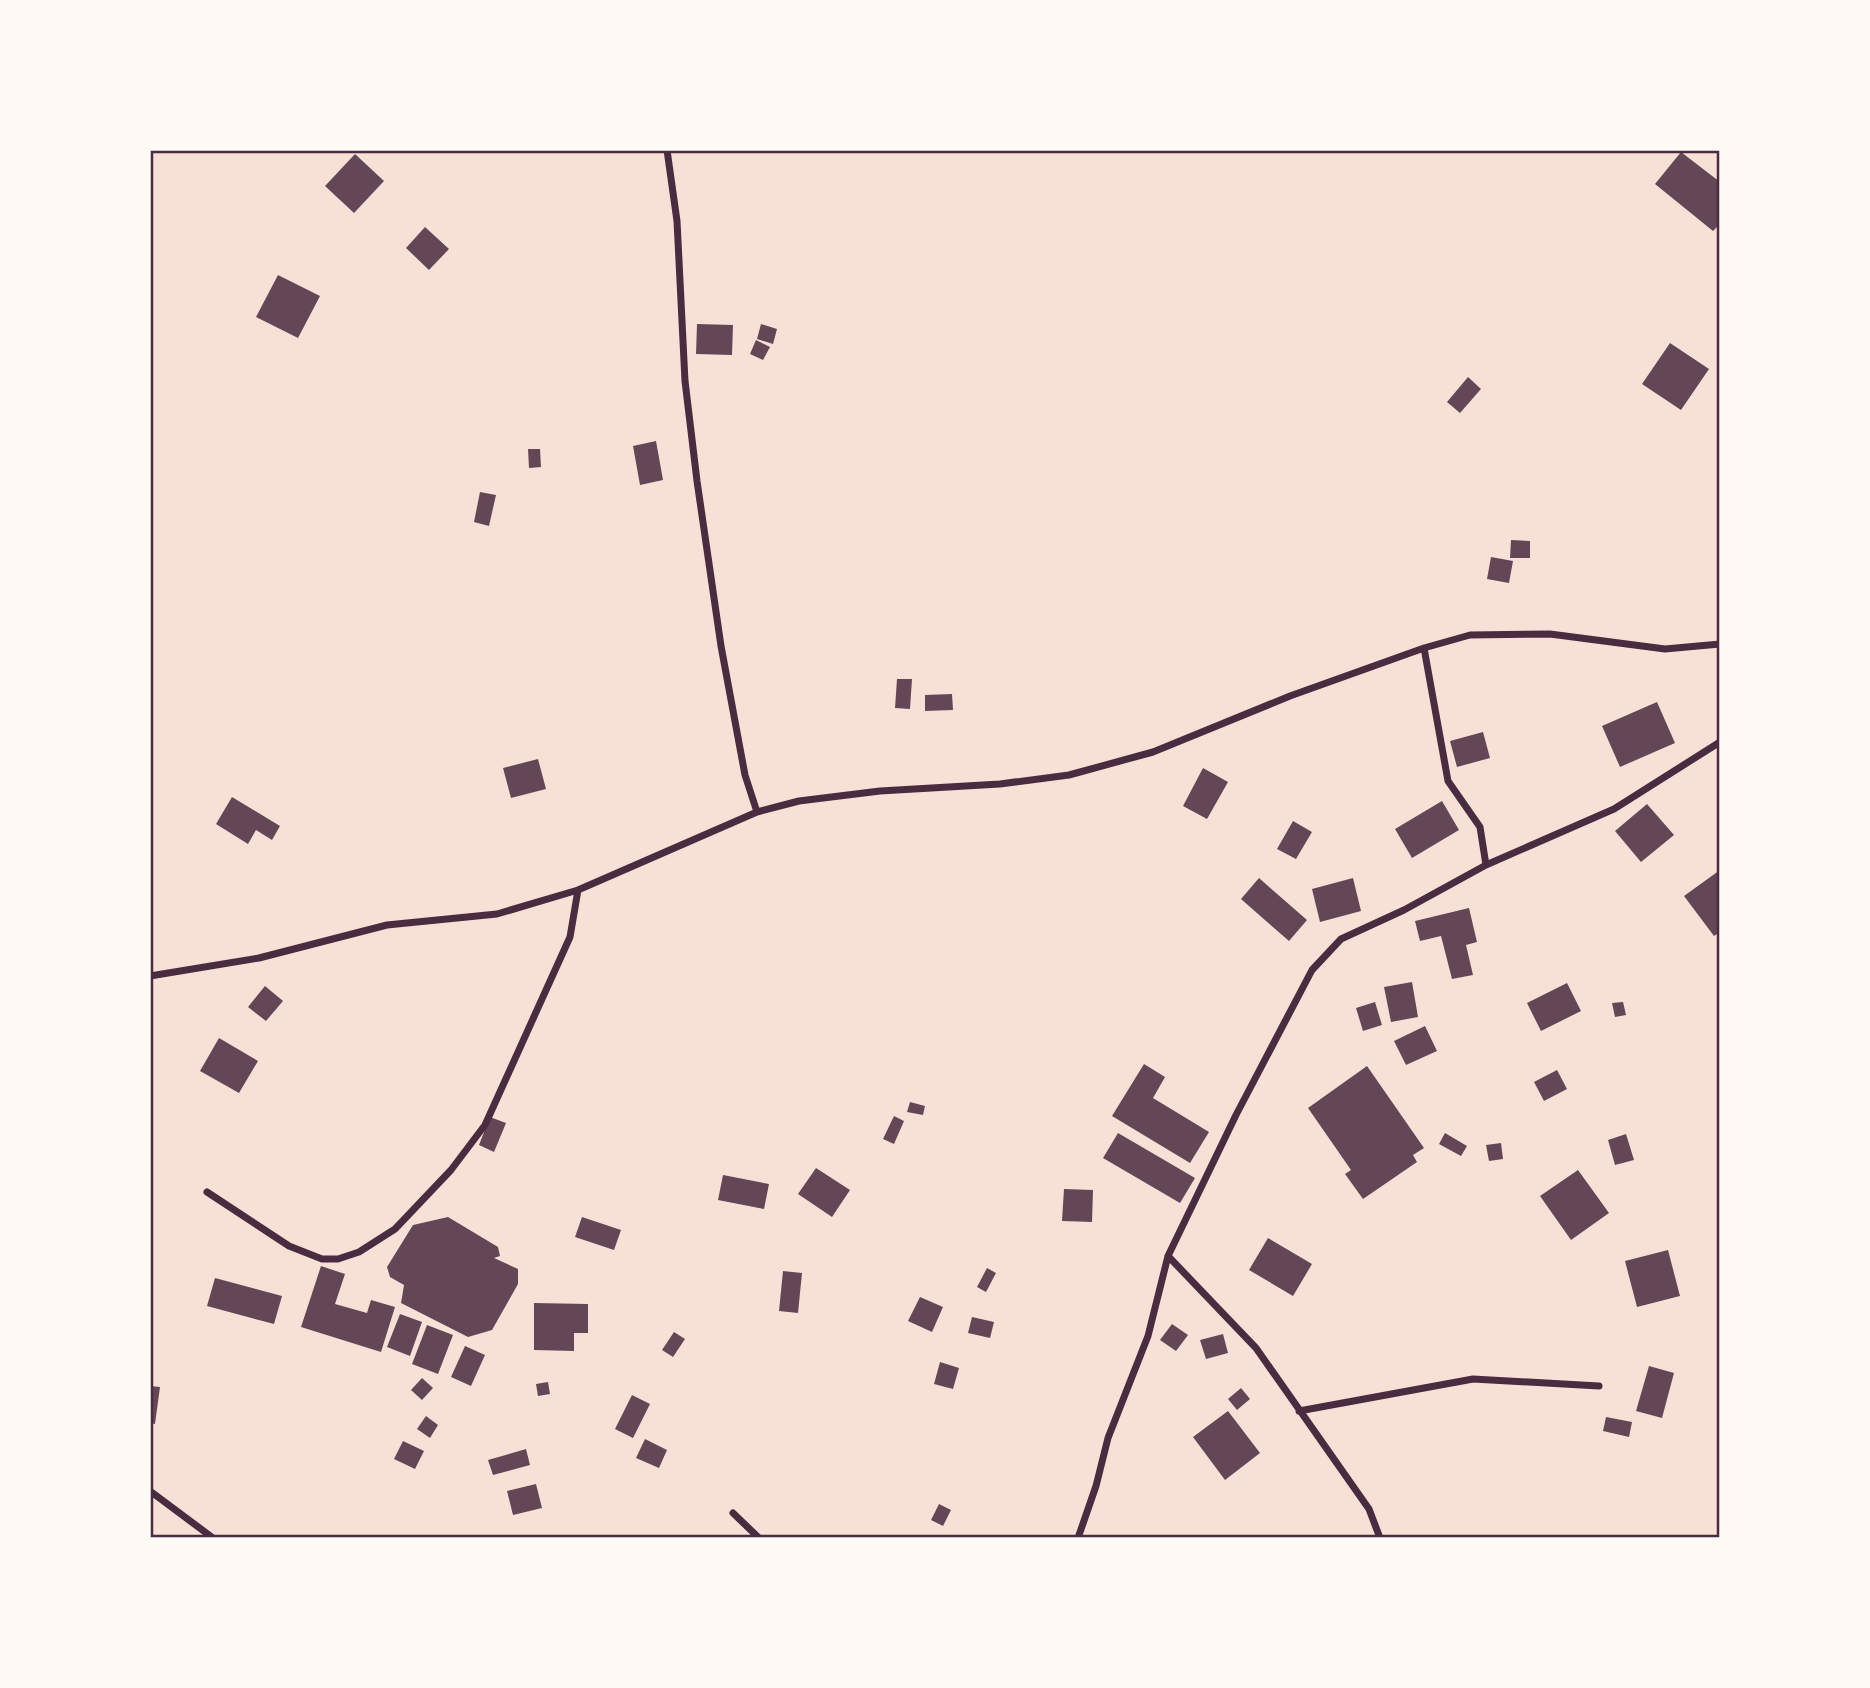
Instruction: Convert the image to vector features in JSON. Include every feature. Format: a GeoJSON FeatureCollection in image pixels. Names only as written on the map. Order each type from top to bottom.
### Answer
{"type":"FeatureCollection","features":[{"type":"Feature","properties":{"kind":"street"},"geometry":{"type":"LineString","coordinates":[[667,150],[677,221],[685,381],[697,481],[745,775],[757,812]]}},
{"type":"Feature","properties":{"kind":"street"},"geometry":{"type":"LineString","coordinates":[[150,976],[259,958],[387,925],[497,914],[578,890],[757,812],[799,802],[866,793],[1000,784],[1069,775],[1153,751],[1290,695],[1424,648],[1471,635],[1550,634],[1665,649],[1720,645]]}},
{"type":"Feature","properties":{"kind":"street"},"geometry":{"type":"LineString","coordinates":[[1424,648],[1448,781],[1480,827],[1486,865]]}},
{"type":"Feature","properties":{"kind":"street"},"geometry":{"type":"LineString","coordinates":[[1078,1538],[1096,1486],[1108,1438],[1148,1336],[1168,1256],[1236,1115],[1312,970],[1341,939],[1404,910],[1486,865],[1614,809],[1720,742]]}},
{"type":"Feature","properties":{"kind":"street"},"geometry":{"type":"LineString","coordinates":[[207,1192],[289,1246],[322,1259],[338,1259],[359,1252],[395,1229],[452,1170],[485,1125],[570,937],[578,890]]}},
{"type":"Feature","properties":{"kind":"street"},"geometry":{"type":"LineString","coordinates":[[1168,1256],[1256,1348],[1369,1509],[1380,1538]]}},
{"type":"Feature","properties":{"kind":"street"},"geometry":{"type":"LineString","coordinates":[[1299,1411],[1473,1379],[1599,1386]]}},
{"type":"Feature","properties":{"kind":"street"},"geometry":{"type":"LineString","coordinates":[[150,1491],[213,1538]]}},
{"type":"Feature","properties":{"kind":"street"},"geometry":{"type":"LineString","coordinates":[[733,1513],[760,1538]]}},
{"type":"Feature","properties":{"kind":"building"},"geometry":{"type":"Polygon","coordinates":[[[1681,152],[1720,182],[1720,224],[1713,231],[1655,184],[1681,152]]]}},
{"type":"Feature","properties":{"kind":"building"},"geometry":{"type":"Polygon","coordinates":[[[355,154],[384,181],[354,213],[325,186],[355,154]]]}},
{"type":"Feature","properties":{"kind":"building"},"geometry":{"type":"Polygon","coordinates":[[[425,227],[449,249],[429,270],[406,248],[425,227]]]}},
{"type":"Feature","properties":{"kind":"building"},"geometry":{"type":"Polygon","coordinates":[[[278,275],[320,296],[298,338],[256,317],[278,275]]]}},
{"type":"Feature","properties":{"kind":"building"},"geometry":{"type":"Polygon","coordinates":[[[697,324],[733,325],[732,355],[696,354],[697,324]]]}},
{"type":"Feature","properties":{"kind":"building"},"geometry":{"type":"Polygon","coordinates":[[[761,324],[777,329],[773,344],[757,339],[761,324]]]}},
{"type":"Feature","properties":{"kind":"building"},"geometry":{"type":"Polygon","coordinates":[[[756,340],[770,347],[763,360],[750,354],[756,340]]]}},
{"type":"Feature","properties":{"kind":"building"},"geometry":{"type":"Polygon","coordinates":[[[1670,343],[1709,369],[1681,410],[1642,384],[1670,343]]]}},
{"type":"Feature","properties":{"kind":"building"},"geometry":{"type":"Polygon","coordinates":[[[1468,377],[1481,389],[1460,413],[1447,402],[1468,377]]]}},
{"type":"Feature","properties":{"kind":"building"},"geometry":{"type":"Polygon","coordinates":[[[656,441],[663,480],[640,485],[633,446],[656,441]]]}},
{"type":"Feature","properties":{"kind":"building"},"geometry":{"type":"Polygon","coordinates":[[[528,449],[540,449],[541,467],[529,468],[528,449]]]}},
{"type":"Feature","properties":{"kind":"building"},"geometry":{"type":"Polygon","coordinates":[[[480,492],[496,495],[489,526],[474,522],[480,492]]]}},
{"type":"Feature","properties":{"kind":"building"},"geometry":{"type":"Polygon","coordinates":[[[1511,540],[1530,541],[1530,558],[1510,558],[1511,540]]]}},
{"type":"Feature","properties":{"kind":"building"},"geometry":{"type":"Polygon","coordinates":[[[1491,557],[1513,561],[1509,583],[1487,579],[1491,557]]]}},
{"type":"Feature","properties":{"kind":"building"},"geometry":{"type":"Polygon","coordinates":[[[897,679],[912,679],[910,709],[895,708],[897,679]]]}},
{"type":"Feature","properties":{"kind":"building"},"geometry":{"type":"Polygon","coordinates":[[[952,694],[953,710],[925,711],[925,695],[952,694]]]}},
{"type":"Feature","properties":{"kind":"building"},"geometry":{"type":"Polygon","coordinates":[[[1657,702],[1675,743],[1620,767],[1602,726],[1657,702]]]}},
{"type":"Feature","properties":{"kind":"building"},"geometry":{"type":"Polygon","coordinates":[[[1483,732],[1490,758],[1457,767],[1450,741],[1483,732]]]}},
{"type":"Feature","properties":{"kind":"building"},"geometry":{"type":"Polygon","coordinates":[[[538,759],[546,789],[511,798],[503,768],[538,759]]]}},
{"type":"Feature","properties":{"kind":"building"},"geometry":{"type":"Polygon","coordinates":[[[1203,768],[1228,782],[1207,819],[1183,806],[1203,768]]]}},
{"type":"Feature","properties":{"kind":"building"},"geometry":{"type":"Polygon","coordinates":[[[232,797],[280,826],[272,840],[256,830],[248,844],[216,824],[232,797]]]}},
{"type":"Feature","properties":{"kind":"building"},"geometry":{"type":"Polygon","coordinates":[[[1442,801],[1459,830],[1412,858],[1395,829],[1442,801]]]}},
{"type":"Feature","properties":{"kind":"building"},"geometry":{"type":"Polygon","coordinates":[[[1647,804],[1674,835],[1641,862],[1615,831],[1647,804]]]}},
{"type":"Feature","properties":{"kind":"building"},"geometry":{"type":"Polygon","coordinates":[[[1293,821],[1312,832],[1296,859],[1277,849],[1293,821]]]}},
{"type":"Feature","properties":{"kind":"building"},"geometry":{"type":"Polygon","coordinates":[[[1720,870],[1720,932],[1714,936],[1684,896],[1720,870]]]}},
{"type":"Feature","properties":{"kind":"building"},"geometry":{"type":"Polygon","coordinates":[[[1259,878],[1307,920],[1289,941],[1241,899],[1259,878]]]}},
{"type":"Feature","properties":{"kind":"building"},"geometry":{"type":"Polygon","coordinates":[[[1353,878],[1361,911],[1320,922],[1312,889],[1353,878]]]}},
{"type":"Feature","properties":{"kind":"building"},"geometry":{"type":"Polygon","coordinates":[[[1469,908],[1477,942],[1466,945],[1473,975],[1452,979],[1441,936],[1420,941],[1415,921],[1469,908]]]}},
{"type":"Feature","properties":{"kind":"building"},"geometry":{"type":"Polygon","coordinates":[[[1412,982],[1418,1017],[1391,1022],[1384,987],[1412,982]]]}},
{"type":"Feature","properties":{"kind":"building"},"geometry":{"type":"Polygon","coordinates":[[[1567,983],[1581,1011],[1541,1031],[1527,1003],[1567,983]]]}},
{"type":"Feature","properties":{"kind":"building"},"geometry":{"type":"Polygon","coordinates":[[[265,986],[283,1001],[266,1021],[248,1007],[265,986]]]}},
{"type":"Feature","properties":{"kind":"building"},"geometry":{"type":"Polygon","coordinates":[[[1375,1002],[1382,1025],[1363,1031],[1356,1008],[1375,1002]]]}},
{"type":"Feature","properties":{"kind":"building"},"geometry":{"type":"Polygon","coordinates":[[[1623,1002],[1626,1015],[1615,1017],[1612,1003],[1623,1002]]]}},
{"type":"Feature","properties":{"kind":"building"},"geometry":{"type":"Polygon","coordinates":[[[1425,1026],[1437,1051],[1406,1065],[1394,1041],[1425,1026]]]}},
{"type":"Feature","properties":{"kind":"building"},"geometry":{"type":"Polygon","coordinates":[[[219,1038],[258,1061],[239,1093],[200,1071],[219,1038]]]}},
{"type":"Feature","properties":{"kind":"building"},"geometry":{"type":"Polygon","coordinates":[[[1144,1064],[1165,1077],[1153,1098],[1209,1132],[1190,1163],[1112,1116],[1144,1064]]]}},
{"type":"Feature","properties":{"kind":"building"},"geometry":{"type":"Polygon","coordinates":[[[1367,1066],[1424,1148],[1413,1155],[1417,1162],[1363,1199],[1345,1174],[1351,1170],[1308,1108],[1367,1066]]]}},
{"type":"Feature","properties":{"kind":"building"},"geometry":{"type":"Polygon","coordinates":[[[1557,1070],[1567,1089],[1544,1101],[1534,1082],[1557,1070]]]}},
{"type":"Feature","properties":{"kind":"building"},"geometry":{"type":"Polygon","coordinates":[[[910,1102],[925,1106],[923,1115],[907,1112],[910,1102]]]}},
{"type":"Feature","properties":{"kind":"building"},"geometry":{"type":"Polygon","coordinates":[[[894,1116],[904,1121],[894,1144],[883,1139],[894,1116]]]}},
{"type":"Feature","properties":{"kind":"building"},"geometry":{"type":"Polygon","coordinates":[[[490,1117],[506,1123],[494,1152],[479,1145],[490,1117]]]}},
{"type":"Feature","properties":{"kind":"building"},"geometry":{"type":"Polygon","coordinates":[[[1118,1133],[1195,1178],[1180,1203],[1103,1158],[1118,1133]]]}},
{"type":"Feature","properties":{"kind":"building"},"geometry":{"type":"Polygon","coordinates":[[[1445,1133],[1467,1146],[1461,1156],[1439,1144],[1445,1133]]]}},
{"type":"Feature","properties":{"kind":"building"},"geometry":{"type":"Polygon","coordinates":[[[1626,1134],[1634,1160],[1615,1165],[1608,1140],[1626,1134]]]}},
{"type":"Feature","properties":{"kind":"building"},"geometry":{"type":"Polygon","coordinates":[[[1501,1143],[1503,1159],[1489,1161],[1486,1145],[1501,1143]]]}},
{"type":"Feature","properties":{"kind":"building"},"geometry":{"type":"Polygon","coordinates":[[[816,1168],[850,1190],[832,1217],[798,1194],[816,1168]]]}},
{"type":"Feature","properties":{"kind":"building"},"geometry":{"type":"Polygon","coordinates":[[[1578,1170],[1609,1213],[1571,1240],[1540,1196],[1578,1170]]]}},
{"type":"Feature","properties":{"kind":"building"},"geometry":{"type":"Polygon","coordinates":[[[723,1175],[769,1184],[764,1209],[718,1200],[723,1175]]]}},
{"type":"Feature","properties":{"kind":"building"},"geometry":{"type":"Polygon","coordinates":[[[1064,1189],[1093,1190],[1092,1222],[1062,1221],[1064,1189]]]}},
{"type":"Feature","properties":{"kind":"building"},"geometry":{"type":"Polygon","coordinates":[[[448,1217],[498,1247],[500,1256],[494,1258],[518,1269],[518,1284],[492,1330],[468,1337],[401,1303],[404,1285],[390,1277],[387,1267],[413,1225],[448,1217]]]}},
{"type":"Feature","properties":{"kind":"building"},"geometry":{"type":"Polygon","coordinates":[[[582,1217],[621,1230],[614,1250],[575,1237],[582,1217]]]}},
{"type":"Feature","properties":{"kind":"building"},"geometry":{"type":"Polygon","coordinates":[[[1268,1238],[1312,1264],[1293,1296],[1249,1270],[1268,1238]]]}},
{"type":"Feature","properties":{"kind":"building"},"geometry":{"type":"Polygon","coordinates":[[[1668,1250],[1680,1296],[1637,1307],[1625,1261],[1668,1250]]]}},
{"type":"Feature","properties":{"kind":"building"},"geometry":{"type":"Polygon","coordinates":[[[321,1266],[345,1274],[335,1304],[367,1313],[371,1300],[395,1307],[381,1352],[301,1327],[321,1266]]]}},
{"type":"Feature","properties":{"kind":"building"},"geometry":{"type":"Polygon","coordinates":[[[987,1268],[996,1273],[986,1292],[977,1287],[987,1268]]]}},
{"type":"Feature","properties":{"kind":"building"},"geometry":{"type":"Polygon","coordinates":[[[783,1271],[802,1273],[798,1313],[779,1311],[783,1271]]]}},
{"type":"Feature","properties":{"kind":"building"},"geometry":{"type":"Polygon","coordinates":[[[215,1278],[282,1296],[274,1324],[207,1306],[215,1278]]]}},
{"type":"Feature","properties":{"kind":"building"},"geometry":{"type":"Polygon","coordinates":[[[920,1297],[943,1307],[932,1332],[908,1321],[920,1297]]]}},
{"type":"Feature","properties":{"kind":"building"},"geometry":{"type":"Polygon","coordinates":[[[534,1303],[588,1304],[588,1333],[574,1333],[574,1351],[534,1350],[534,1303]]]}},
{"type":"Feature","properties":{"kind":"building"},"geometry":{"type":"Polygon","coordinates":[[[400,1314],[422,1322],[410,1356],[387,1347],[400,1314]]]}},
{"type":"Feature","properties":{"kind":"building"},"geometry":{"type":"Polygon","coordinates":[[[972,1317],[994,1322],[990,1338],[968,1333],[972,1317]]]}},
{"type":"Feature","properties":{"kind":"building"},"geometry":{"type":"Polygon","coordinates":[[[1172,1324],[1188,1335],[1176,1351],[1160,1340],[1172,1324]]]}},
{"type":"Feature","properties":{"kind":"building"},"geometry":{"type":"Polygon","coordinates":[[[427,1325],[453,1335],[438,1374],[412,1364],[427,1325]]]}},
{"type":"Feature","properties":{"kind":"building"},"geometry":{"type":"Polygon","coordinates":[[[674,1332],[685,1339],[673,1357],[662,1350],[674,1332]]]}},
{"type":"Feature","properties":{"kind":"building"},"geometry":{"type":"Polygon","coordinates":[[[1223,1334],[1228,1353],[1206,1359],[1200,1340],[1223,1334]]]}},
{"type":"Feature","properties":{"kind":"building"},"geometry":{"type":"Polygon","coordinates":[[[465,1346],[485,1355],[471,1386],[451,1377],[465,1346]]]}},
{"type":"Feature","properties":{"kind":"building"},"geometry":{"type":"Polygon","coordinates":[[[940,1362],[959,1368],[953,1389],[934,1384],[940,1362]]]}},
{"type":"Feature","properties":{"kind":"building"},"geometry":{"type":"Polygon","coordinates":[[[1649,1366],[1674,1373],[1662,1418],[1636,1411],[1649,1366]]]}},
{"type":"Feature","properties":{"kind":"building"},"geometry":{"type":"Polygon","coordinates":[[[422,1378],[433,1388],[422,1400],[411,1390],[422,1378]]]}},
{"type":"Feature","properties":{"kind":"building"},"geometry":{"type":"Polygon","coordinates":[[[548,1382],[550,1394],[538,1396],[536,1384],[548,1382]]]}},
{"type":"Feature","properties":{"kind":"building"},"geometry":{"type":"Polygon","coordinates":[[[150,1386],[160,1387],[155,1424],[150,1423],[150,1386]]]}},
{"type":"Feature","properties":{"kind":"building"},"geometry":{"type":"Polygon","coordinates":[[[1241,1388],[1250,1399],[1237,1410],[1228,1399],[1241,1388]]]}},
{"type":"Feature","properties":{"kind":"building"},"geometry":{"type":"Polygon","coordinates":[[[632,1395],[650,1404],[633,1438],[615,1429],[632,1395]]]}},
{"type":"Feature","properties":{"kind":"building"},"geometry":{"type":"Polygon","coordinates":[[[1228,1411],[1260,1453],[1225,1480],[1193,1437],[1228,1411]]]}},
{"type":"Feature","properties":{"kind":"building"},"geometry":{"type":"Polygon","coordinates":[[[426,1416],[438,1425],[430,1438],[417,1429],[426,1416]]]}},
{"type":"Feature","properties":{"kind":"building"},"geometry":{"type":"Polygon","coordinates":[[[1606,1417],[1632,1422],[1629,1437],[1603,1431],[1606,1417]]]}},
{"type":"Feature","properties":{"kind":"building"},"geometry":{"type":"Polygon","coordinates":[[[645,1439],[667,1450],[659,1468],[636,1458],[645,1439]]]}},
{"type":"Feature","properties":{"kind":"building"},"geometry":{"type":"Polygon","coordinates":[[[403,1441],[424,1451],[415,1469],[394,1459],[403,1441]]]}},
{"type":"Feature","properties":{"kind":"building"},"geometry":{"type":"Polygon","coordinates":[[[526,1449],[530,1465],[493,1475],[488,1460],[526,1449]]]}},
{"type":"Feature","properties":{"kind":"building"},"geometry":{"type":"Polygon","coordinates":[[[536,1484],[542,1508],[513,1515],[507,1491],[536,1484]]]}},
{"type":"Feature","properties":{"kind":"building"},"geometry":{"type":"Polygon","coordinates":[[[939,1504],[951,1510],[943,1526],[931,1520],[939,1504]]]}}]}
